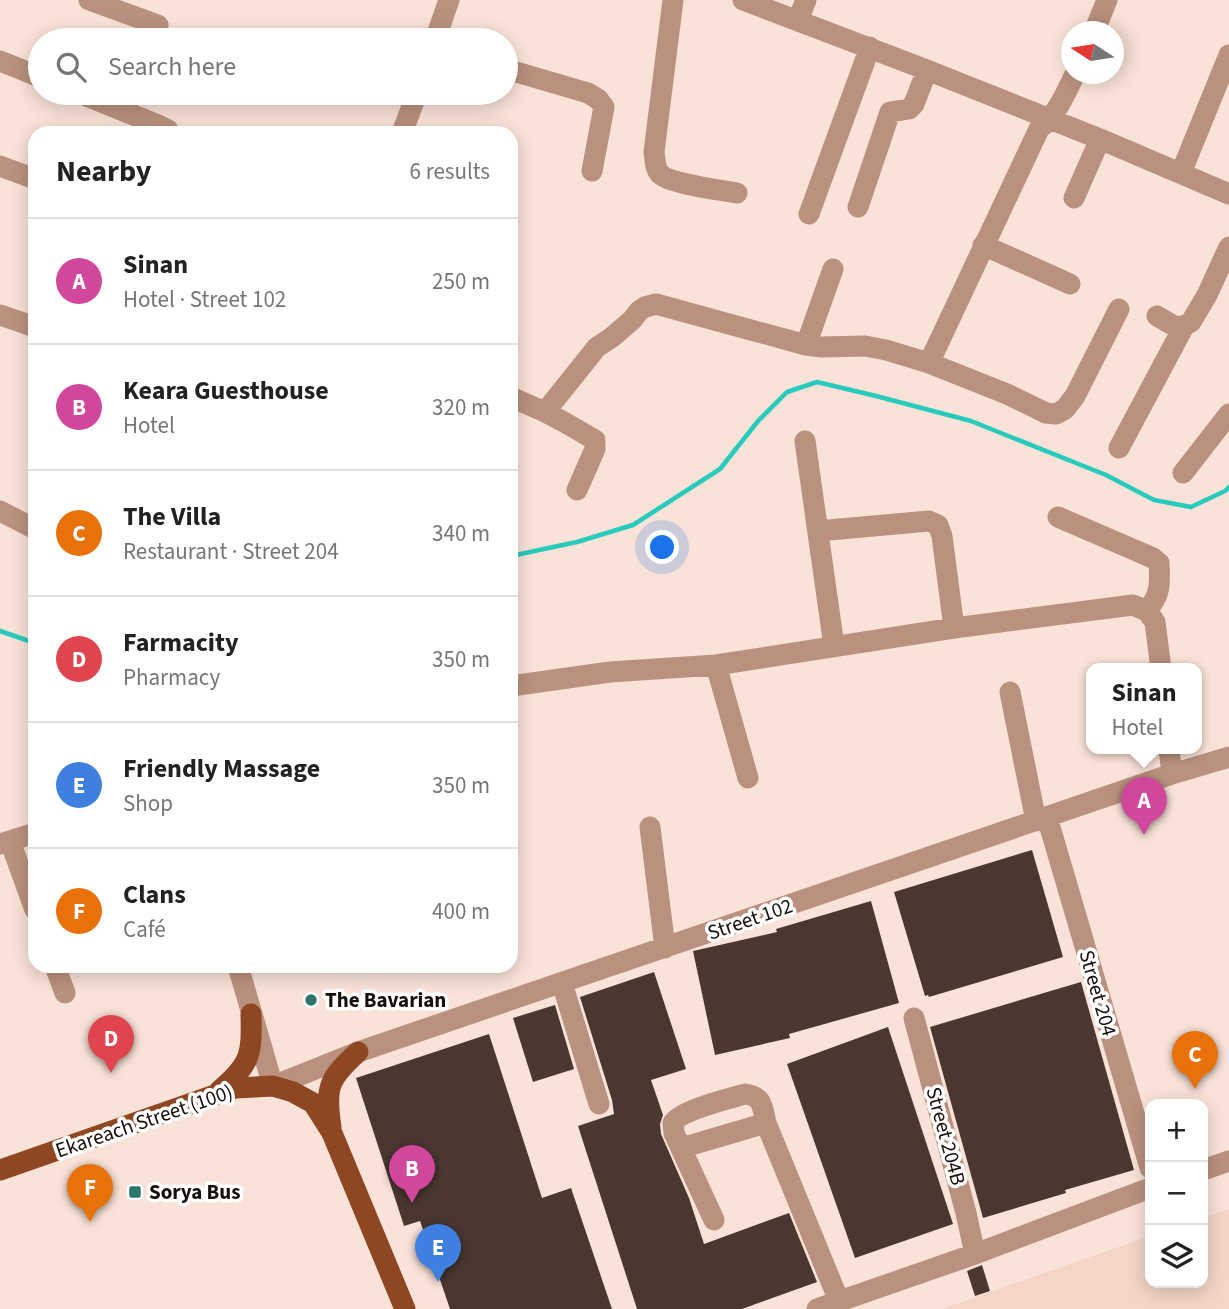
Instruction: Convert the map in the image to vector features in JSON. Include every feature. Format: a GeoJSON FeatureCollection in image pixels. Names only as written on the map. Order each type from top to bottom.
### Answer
{"type":"FeatureCollection","features":[{"type":"Feature","properties":{"kind":"main road"},"geometry":{"type":"LineString","coordinates":[[216,1094],[237,1076],[247,1061],[251,1042],[251,1014]]}},
{"type":"Feature","properties":{"kind":"main road"},"geometry":{"type":"LineString","coordinates":[[332,1133],[327,1103],[331,1085],[338,1069],[358,1052]]}},
{"type":"Feature","properties":{"kind":"main road","name":"Ekareach Street (100)"},"geometry":{"type":"LineString","coordinates":[[0,1170],[235,1088],[273,1086],[293,1092],[313,1103],[332,1133],[405,1309]]}},
{"type":"Feature","properties":{"kind":"street"},"geometry":{"type":"LineString","coordinates":[[89,0],[158,26]]}},
{"type":"Feature","properties":{"kind":"street"},"geometry":{"type":"LineString","coordinates":[[439,28],[449,0]]}},
{"type":"Feature","properties":{"kind":"street"},"geometry":{"type":"LineString","coordinates":[[673,0],[654,152],[656,166],[660,174],[673,180],[737,193]]}},
{"type":"Feature","properties":{"kind":"street"},"geometry":{"type":"LineString","coordinates":[[743,0],[802,10],[870,47],[1229,194]]}},
{"type":"Feature","properties":{"kind":"street"},"geometry":{"type":"LineString","coordinates":[[1098,21],[1107,0]]}},
{"type":"Feature","properties":{"kind":"street"},"geometry":{"type":"LineString","coordinates":[[809,214],[870,47]]}},
{"type":"Feature","properties":{"kind":"street"},"geometry":{"type":"LineString","coordinates":[[1181,173],[1229,55]]}},
{"type":"Feature","properties":{"kind":"street"},"geometry":{"type":"LineString","coordinates":[[0,61],[28,72]]}},
{"type":"Feature","properties":{"kind":"street"},"geometry":{"type":"LineString","coordinates":[[858,207],[890,112],[909,109],[914,104],[927,70]]}},
{"type":"Feature","properties":{"kind":"street"},"geometry":{"type":"LineString","coordinates":[[518,73],[588,93],[598,99],[604,107],[592,171]]}},
{"type":"Feature","properties":{"kind":"street"},"geometry":{"type":"LineString","coordinates":[[929,363],[1039,130],[1051,120],[1070,84]]}},
{"type":"Feature","properties":{"kind":"street"},"geometry":{"type":"LineString","coordinates":[[109,105],[160,126]]}},
{"type":"Feature","properties":{"kind":"street"},"geometry":{"type":"LineString","coordinates":[[404,126],[412,105]]}},
{"type":"Feature","properties":{"kind":"street"},"geometry":{"type":"LineString","coordinates":[[1074,198],[1100,139]]}},
{"type":"Feature","properties":{"kind":"street"},"geometry":{"type":"LineString","coordinates":[[0,166],[28,176]]}},
{"type":"Feature","properties":{"kind":"street"},"geometry":{"type":"LineString","coordinates":[[983,245],[1070,284]]}},
{"type":"Feature","properties":{"kind":"street"},"geometry":{"type":"LineString","coordinates":[[1157,316],[1176,327],[1191,322],[1229,247]]}},
{"type":"Feature","properties":{"kind":"street"},"geometry":{"type":"LineString","coordinates":[[806,345],[833,269]]}},
{"type":"Feature","properties":{"kind":"street"},"geometry":{"type":"LineString","coordinates":[[545,412],[597,347],[645,307],[656,304],[806,345],[865,346],[929,363],[1007,394],[1045,413],[1056,414],[1065,409],[1075,396],[1119,309]]}},
{"type":"Feature","properties":{"kind":"street"},"geometry":{"type":"LineString","coordinates":[[0,315],[28,325]]}},
{"type":"Feature","properties":{"kind":"street"},"geometry":{"type":"LineString","coordinates":[[1119,449],[1184,326]]}},
{"type":"Feature","properties":{"kind":"street"},"geometry":{"type":"LineString","coordinates":[[518,400],[595,440],[595,449],[577,490]]}},
{"type":"Feature","properties":{"kind":"street"},"geometry":{"type":"LineString","coordinates":[[1183,473],[1229,414]]}},
{"type":"Feature","properties":{"kind":"street"},"geometry":{"type":"LineString","coordinates":[[805,441],[834,646]]}},
{"type":"Feature","properties":{"kind":"street"},"geometry":{"type":"LineString","coordinates":[[0,511],[28,525]]}},
{"type":"Feature","properties":{"kind":"street"},"geometry":{"type":"LineString","coordinates":[[1058,517],[1159,563],[1160,583],[1156,600],[1147,611]]}},
{"type":"Feature","properties":{"kind":"street"},"geometry":{"type":"LineString","coordinates":[[818,531],[929,521],[937,525],[942,536],[954,628]]}},
{"type":"Feature","properties":{"kind":"street"},"geometry":{"type":"LineString","coordinates":[[518,685],[610,672],[716,665],[954,628],[1133,605],[1147,611],[1156,622],[1160,663]]}},
{"type":"Feature","properties":{"kind":"street"},"geometry":{"type":"LineString","coordinates":[[716,665],[748,778]]}},
{"type":"Feature","properties":{"kind":"street","name":"Street 204"},"geometry":{"type":"LineString","coordinates":[[1010,692],[1042,819],[1148,1162]]}},
{"type":"Feature","properties":{"kind":"street"},"geometry":{"type":"LineString","coordinates":[[1170,754],[1172,774]]}},
{"type":"Feature","properties":{"kind":"street","name":"Street 102"},"geometry":{"type":"LineString","coordinates":[[273,1086],[358,1052],[1172,774],[1229,758]]}},
{"type":"Feature","properties":{"kind":"street"},"geometry":{"type":"LineString","coordinates":[[650,827],[665,948]]}},
{"type":"Feature","properties":{"kind":"street"},"geometry":{"type":"LineString","coordinates":[[28,835],[5,842],[28,894]]}},
{"type":"Feature","properties":{"kind":"street"},"geometry":{"type":"LineString","coordinates":[[58,973],[65,993]]}},
{"type":"Feature","properties":{"kind":"street"},"geometry":{"type":"LineString","coordinates":[[240,973],[273,1086]]}},
{"type":"Feature","properties":{"kind":"street"},"geometry":{"type":"LineString","coordinates":[[562,983],[599,1104]]}},
{"type":"Feature","properties":{"kind":"street","name":"Street 204B"},"geometry":{"type":"LineString","coordinates":[[914,1018],[975,1254]]}},
{"type":"Feature","properties":{"kind":"street"},"geometry":{"type":"LineString","coordinates":[[714,1220],[674,1133],[673,1123],[677,1117],[745,1094],[754,1095],[761,1101],[766,1123],[839,1301]]}},
{"type":"Feature","properties":{"kind":"street"},"geometry":{"type":"LineString","coordinates":[[681,1148],[766,1123]]}},
{"type":"Feature","properties":{"kind":"street"},"geometry":{"type":"LineString","coordinates":[[1208,1168],[1229,1161]]}},
{"type":"Feature","properties":{"kind":"street"},"geometry":{"type":"LineString","coordinates":[[817,1309],[975,1254],[1145,1190]]}},
{"type":"Feature","properties":{"kind":"shaded area"},"geometry":{"type":"Polygon","coordinates":[[[1229,1209],[1229,1309],[942,1309],[1145,1238],[1145,1288],[1208,1288],[1208,1216],[1229,1209]]]}},
{"type":"Feature","properties":{"kind":"building"},"geometry":{"type":"Polygon","coordinates":[[[1032,850],[1063,957],[925,996],[894,892],[1032,850]]]}},
{"type":"Feature","properties":{"kind":"building"},"geometry":{"type":"Polygon","coordinates":[[[871,901],[899,1003],[789,1034],[790,1038],[715,1055],[693,951],[777,932],[776,929],[871,901]]]}},
{"type":"Feature","properties":{"kind":"building"},"geometry":{"type":"Polygon","coordinates":[[[654,972],[686,1069],[651,1080],[663,1115],[661,1134],[689,1198],[704,1244],[789,1213],[817,1282],[742,1309],[637,1309],[578,1126],[614,1114],[580,997],[654,972]]]}},
{"type":"Feature","properties":{"kind":"building"},"geometry":{"type":"Polygon","coordinates":[[[1081,982],[1134,1170],[983,1218],[930,1027],[1081,982]]]}},
{"type":"Feature","properties":{"kind":"building"},"geometry":{"type":"Polygon","coordinates":[[[555,1005],[574,1069],[533,1082],[513,1018],[555,1005]]]}},
{"type":"Feature","properties":{"kind":"building"},"geometry":{"type":"Polygon","coordinates":[[[888,1027],[953,1224],[855,1258],[787,1064],[888,1027]]]}},
{"type":"Feature","properties":{"kind":"building"},"geometry":{"type":"Polygon","coordinates":[[[489,1034],[542,1198],[571,1188],[612,1309],[450,1309],[420,1221],[404,1226],[356,1078],[489,1034]]]}},
{"type":"Feature","properties":{"kind":"building"},"geometry":{"type":"Polygon","coordinates":[[[982,1265],[990,1291],[975,1296],[967,1271],[982,1265]]]}},
{"type":"Feature","properties":{"kind":"waterway"},"geometry":{"type":"LineString","coordinates":[[518,555],[577,542],[633,525],[720,469],[758,421],[787,392],[817,382],[971,421],[1106,475],[1154,500],[1191,507],[1229,487]]}},
{"type":"Feature","properties":{"kind":"waterway"},"geometry":{"type":"LineString","coordinates":[[0,631],[28,641]]}},
{"type":"Feature","properties":{"kind":"place","name":"Sinan"},"geometry":{"type":"Point","coordinates":[1144,835]}},
{"type":"Feature","properties":{"kind":"place","name":"The Bavarian"},"geometry":{"type":"Point","coordinates":[311,1000]}},
{"type":"Feature","properties":{"kind":"place","name":"Farmacity"},"geometry":{"type":"Point","coordinates":[111,1073]}},
{"type":"Feature","properties":{"kind":"place","name":"The Villa"},"geometry":{"type":"Point","coordinates":[1195,1089]}},
{"type":"Feature","properties":{"kind":"place","name":"Sorya Bus"},"geometry":{"type":"Point","coordinates":[135,1192]}},
{"type":"Feature","properties":{"kind":"place","name":"Keara Guesthouse"},"geometry":{"type":"Point","coordinates":[412,1203]}},
{"type":"Feature","properties":{"kind":"place","name":"Clans"},"geometry":{"type":"Point","coordinates":[90,1222]}},
{"type":"Feature","properties":{"kind":"place","name":"Friendly Massage"},"geometry":{"type":"Point","coordinates":[438,1282]}}]}
